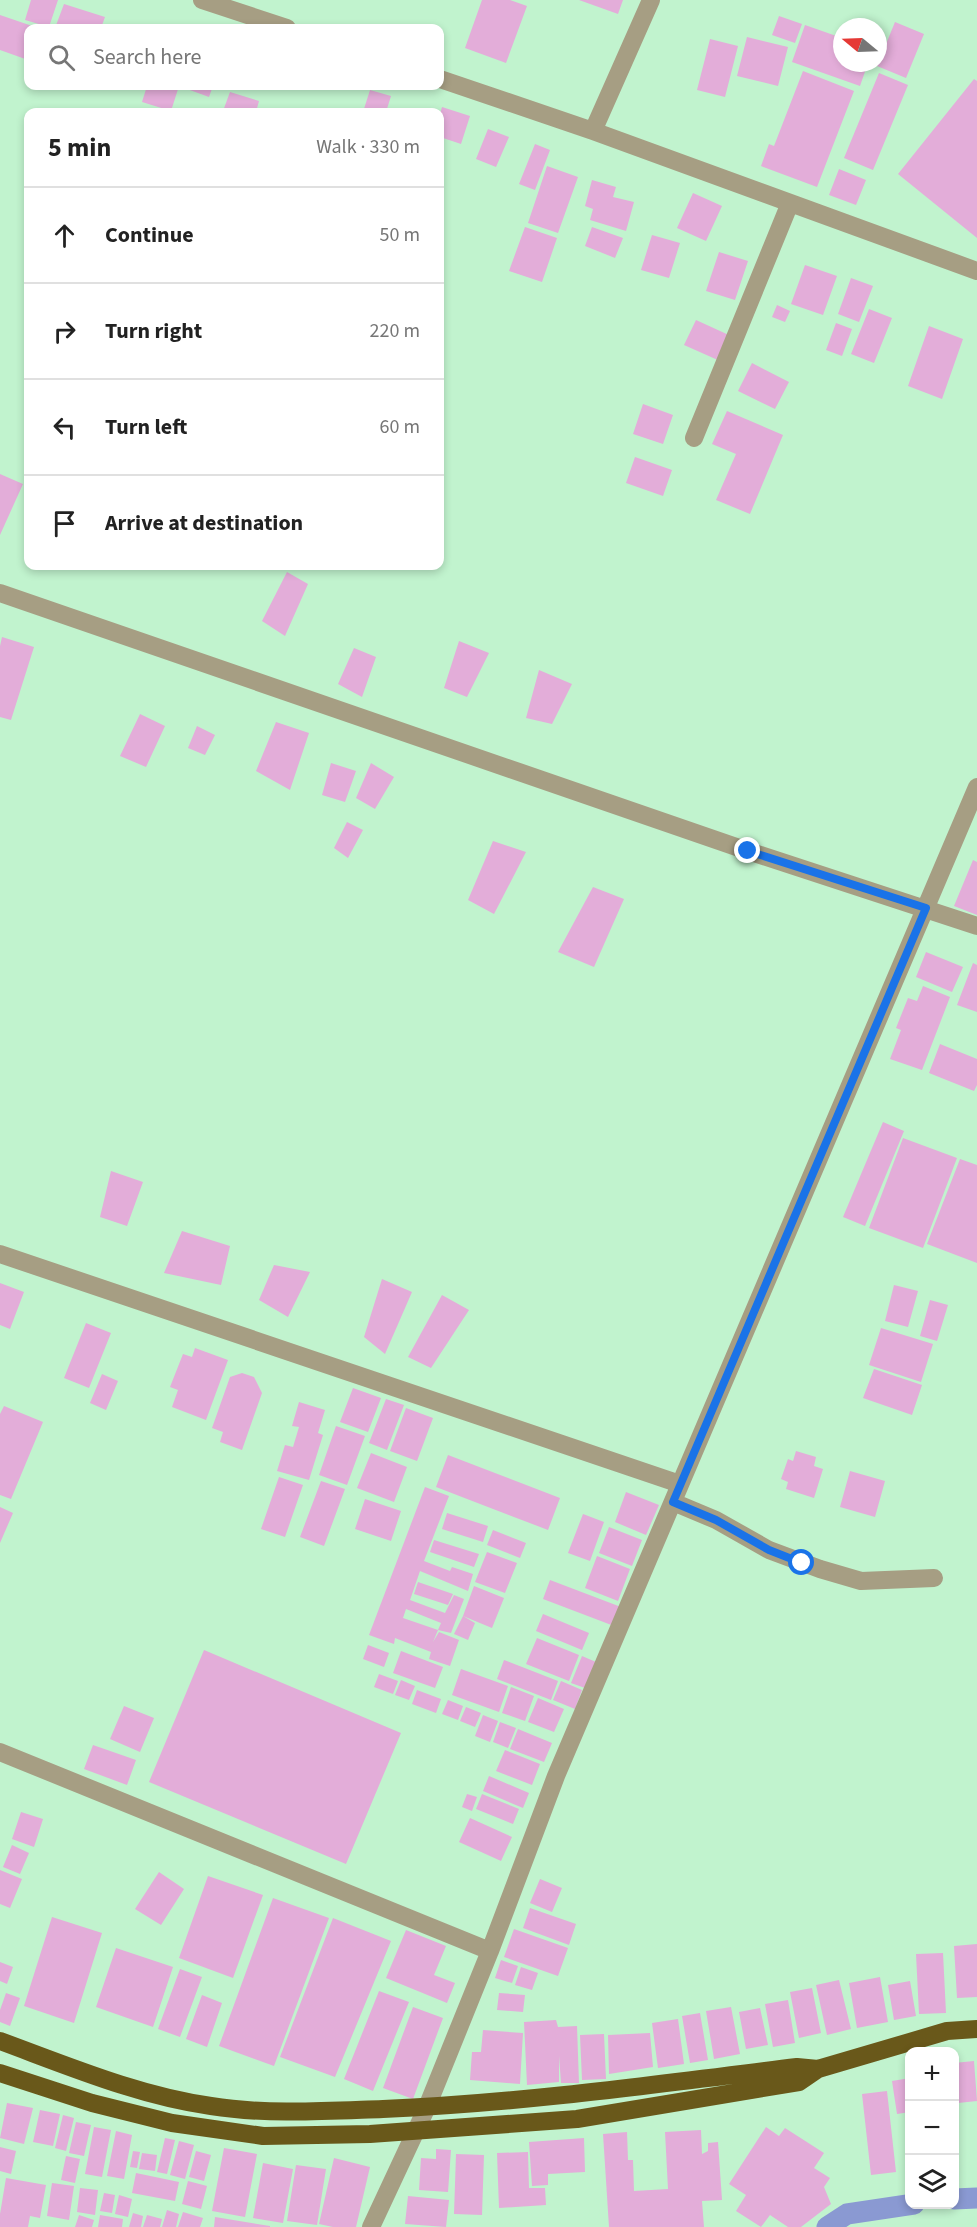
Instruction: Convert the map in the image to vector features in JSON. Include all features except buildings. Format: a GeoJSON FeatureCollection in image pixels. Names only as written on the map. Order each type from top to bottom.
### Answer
{"type":"FeatureCollection","features":[{"type":"Feature","properties":{"kind":"highway"},"geometry":{"type":"LineString","coordinates":[[0,2073],[92,2103],[172,2122],[240,2133],[263,2136],[417,2131],[577,2119],[799,2082],[818,2069],[947,2031],[977,2029]]}},
{"type":"Feature","properties":{"kind":"highway"},"geometry":{"type":"LineString","coordinates":[[0,2041],[106,2079],[167,2097],[212,2107],[283,2111],[427,2107],[549,2098],[797,2067],[818,2069]]}},
{"type":"Feature","properties":{"kind":"street"},"geometry":{"type":"LineString","coordinates":[[202,0],[275,24]]}},
{"type":"Feature","properties":{"kind":"street"},"geometry":{"type":"LineString","coordinates":[[593,131],[651,0]]}},
{"type":"Feature","properties":{"kind":"street"},"geometry":{"type":"LineString","coordinates":[[444,80],[593,131],[977,271]]}},
{"type":"Feature","properties":{"kind":"street"},"geometry":{"type":"LineString","coordinates":[[694,438],[790,203]]}},
{"type":"Feature","properties":{"kind":"street"},"geometry":{"type":"LineString","coordinates":[[0,593],[736,847],[977,926]]}},
{"type":"Feature","properties":{"kind":"street"},"geometry":{"type":"LineString","coordinates":[[371,2227],[427,2107],[490,1951],[555,1776],[977,786]]}},
{"type":"Feature","properties":{"kind":"street"},"geometry":{"type":"LineString","coordinates":[[0,1254],[680,1484]]}},
{"type":"Feature","properties":{"kind":"street"},"geometry":{"type":"LineString","coordinates":[[673,1502],[716,1520],[769,1550],[861,1581],[934,1578]]}},
{"type":"Feature","properties":{"kind":"street"},"geometry":{"type":"LineString","coordinates":[[0,1752],[490,1951]]}},
{"type":"Feature","properties":{"kind":"waterway"},"geometry":{"type":"LineString","coordinates":[[959,2199],[977,2198]]}},
{"type":"Feature","properties":{"kind":"waterway"},"geometry":{"type":"LineString","coordinates":[[827,2227],[847,2214],[905,2205]]}},
{"type":"Feature","properties":{"kind":"route"},"geometry":{"type":"LineString","coordinates":[[748,851],[926,908],[673,1502],[716,1520],[769,1550],[802,1563]]}}]}
